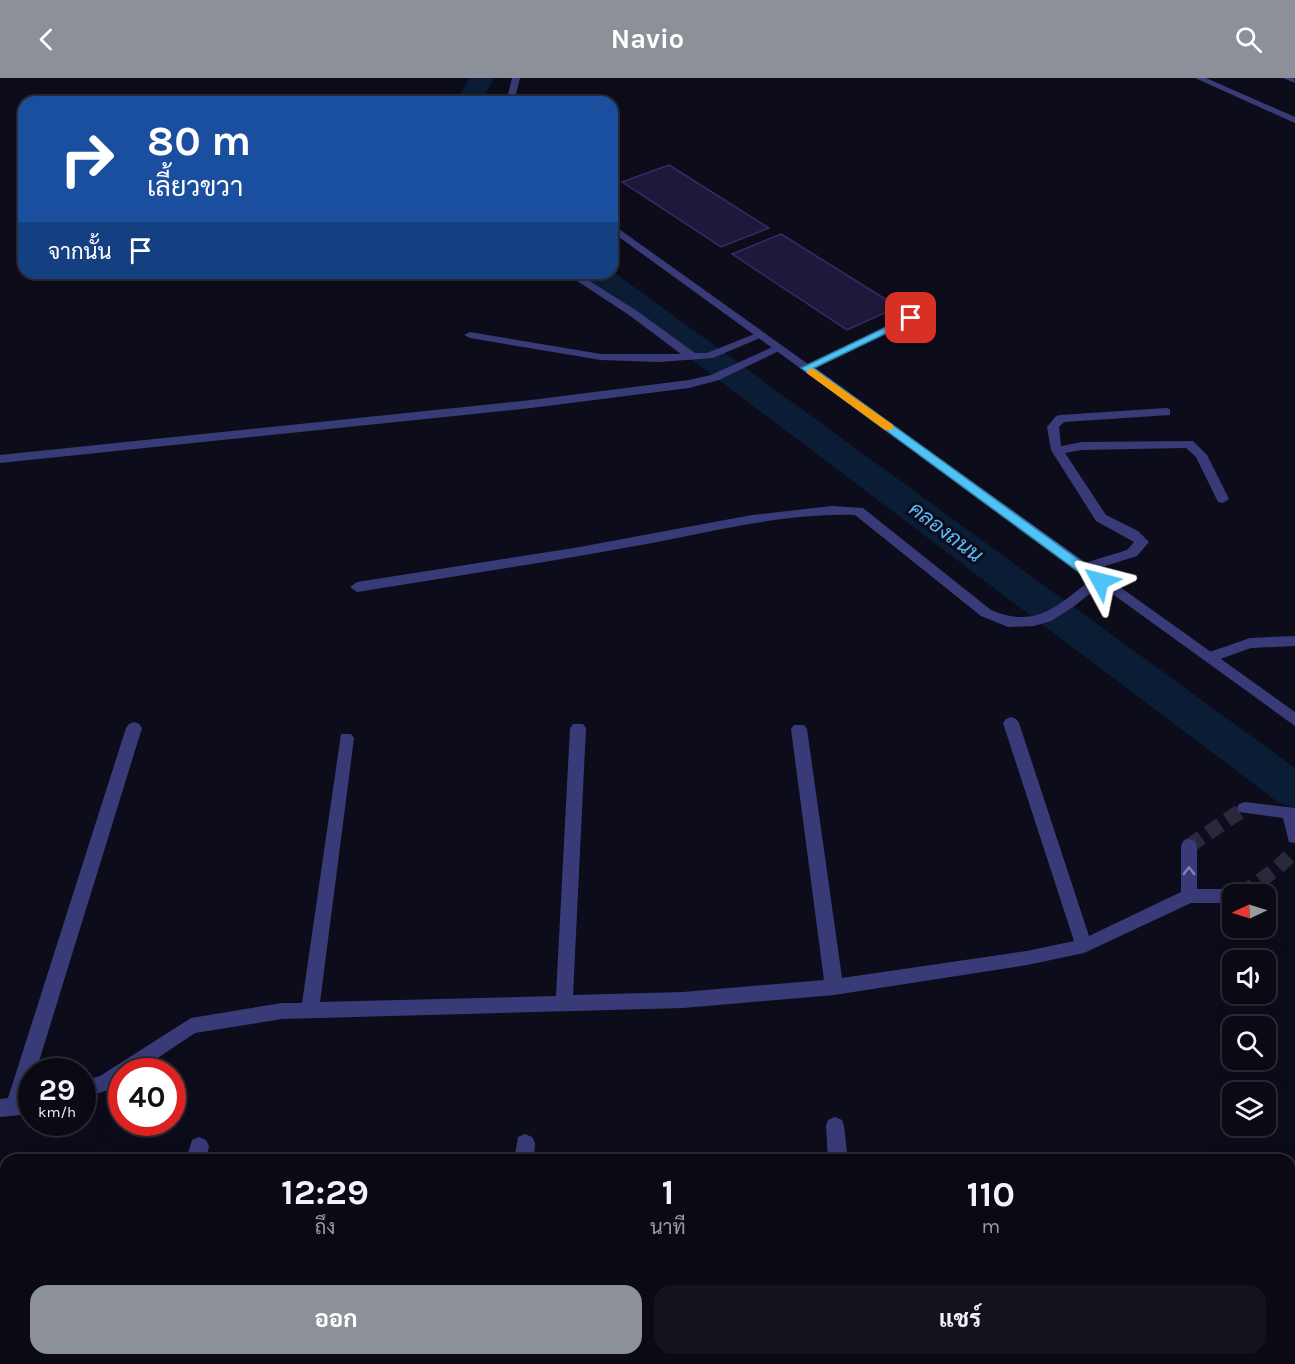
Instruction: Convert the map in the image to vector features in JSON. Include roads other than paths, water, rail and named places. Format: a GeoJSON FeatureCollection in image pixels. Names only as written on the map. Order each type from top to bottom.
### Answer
{"type":"FeatureCollection","features":[{"type":"Feature","properties":{"kind":"street"},"geometry":{"type":"LineString","coordinates":[[512,96],[516,78]]}},
{"type":"Feature","properties":{"kind":"street"},"geometry":{"type":"LineString","coordinates":[[1199,78],[1295,120]]}},
{"type":"Feature","properties":{"kind":"street"},"geometry":{"type":"LineString","coordinates":[[618,231],[1295,720]]}},
{"type":"Feature","properties":{"kind":"street"},"geometry":{"type":"LineString","coordinates":[[579,279],[633,313],[691,356]]}},
{"type":"Feature","properties":{"kind":"street"},"geometry":{"type":"LineString","coordinates":[[807,368],[911,318]]}},
{"type":"Feature","properties":{"kind":"street"},"geometry":{"type":"LineString","coordinates":[[470,335],[601,357],[659,359],[709,356],[761,335]]}},
{"type":"Feature","properties":{"kind":"street"},"geometry":{"type":"LineString","coordinates":[[0,459],[531,404],[689,384],[715,378],[777,348]]}},
{"type":"Feature","properties":{"kind":"street"},"geometry":{"type":"LineString","coordinates":[[1083,568],[1132,553],[1142,542],[1133,534],[1101,518],[1057,450],[1053,427],[1060,419],[1166,412]]}},
{"type":"Feature","properties":{"kind":"street"},"geometry":{"type":"LineString","coordinates":[[1057,450],[1082,446],[1189,444],[1201,455],[1223,499]]}},
{"type":"Feature","properties":{"kind":"street"},"geometry":{"type":"LineString","coordinates":[[357,587],[580,552],[794,513],[838,509],[858,511],[986,613],[1009,622],[1032,622],[1046,619],[1100,581]]}},
{"type":"Feature","properties":{"kind":"street"},"geometry":{"type":"LineString","coordinates":[[1209,658],[1250,643],[1295,641]]}},
{"type":"Feature","properties":{"kind":"street"},"geometry":{"type":"LineString","coordinates":[[1011,723],[1084,946]]}},
{"type":"Feature","properties":{"kind":"street"},"geometry":{"type":"LineString","coordinates":[[15,1107],[134,728]]}},
{"type":"Feature","properties":{"kind":"street"},"geometry":{"type":"LineString","coordinates":[[564,1004],[578,729]]}},
{"type":"Feature","properties":{"kind":"street"},"geometry":{"type":"LineString","coordinates":[[800,729],[834,987]]}},
{"type":"Feature","properties":{"kind":"street"},"geometry":{"type":"LineString","coordinates":[[310,1011],[346,738]]}},
{"type":"Feature","properties":{"kind":"street"},"geometry":{"type":"LineString","coordinates":[[1245,808],[1292,810],[1295,837]]}},
{"type":"Feature","properties":{"kind":"street"},"geometry":{"type":"LineString","coordinates":[[1188,896],[1189,846]]}},
{"type":"Feature","properties":{"kind":"street"},"geometry":{"type":"LineString","coordinates":[[143,1058],[191,1026],[282,1011],[683,1000],[834,987],[1027,958],[1084,946],[1188,896],[1222,896]]}},
{"type":"Feature","properties":{"kind":"street"},"geometry":{"type":"LineString","coordinates":[[835,1126],[837,1154]]}},
{"type":"Feature","properties":{"kind":"waterway","name":"คลองถนน"},"geometry":{"type":"LineString","coordinates":[[472,96],[482,78]]}},
{"type":"Feature","properties":{"kind":"waterway","name":"คลองถนน"},"geometry":{"type":"LineString","coordinates":[[604,279],[1295,791]]}},
{"type":"Feature","properties":{"kind":"tunnel"},"geometry":{"type":"LineString","coordinates":[[1189,846],[1245,808]]}},
{"type":"Feature","properties":{"kind":"tunnel"},"geometry":{"type":"LineString","coordinates":[[1255,884],[1275,870],[1295,851]]}}]}
